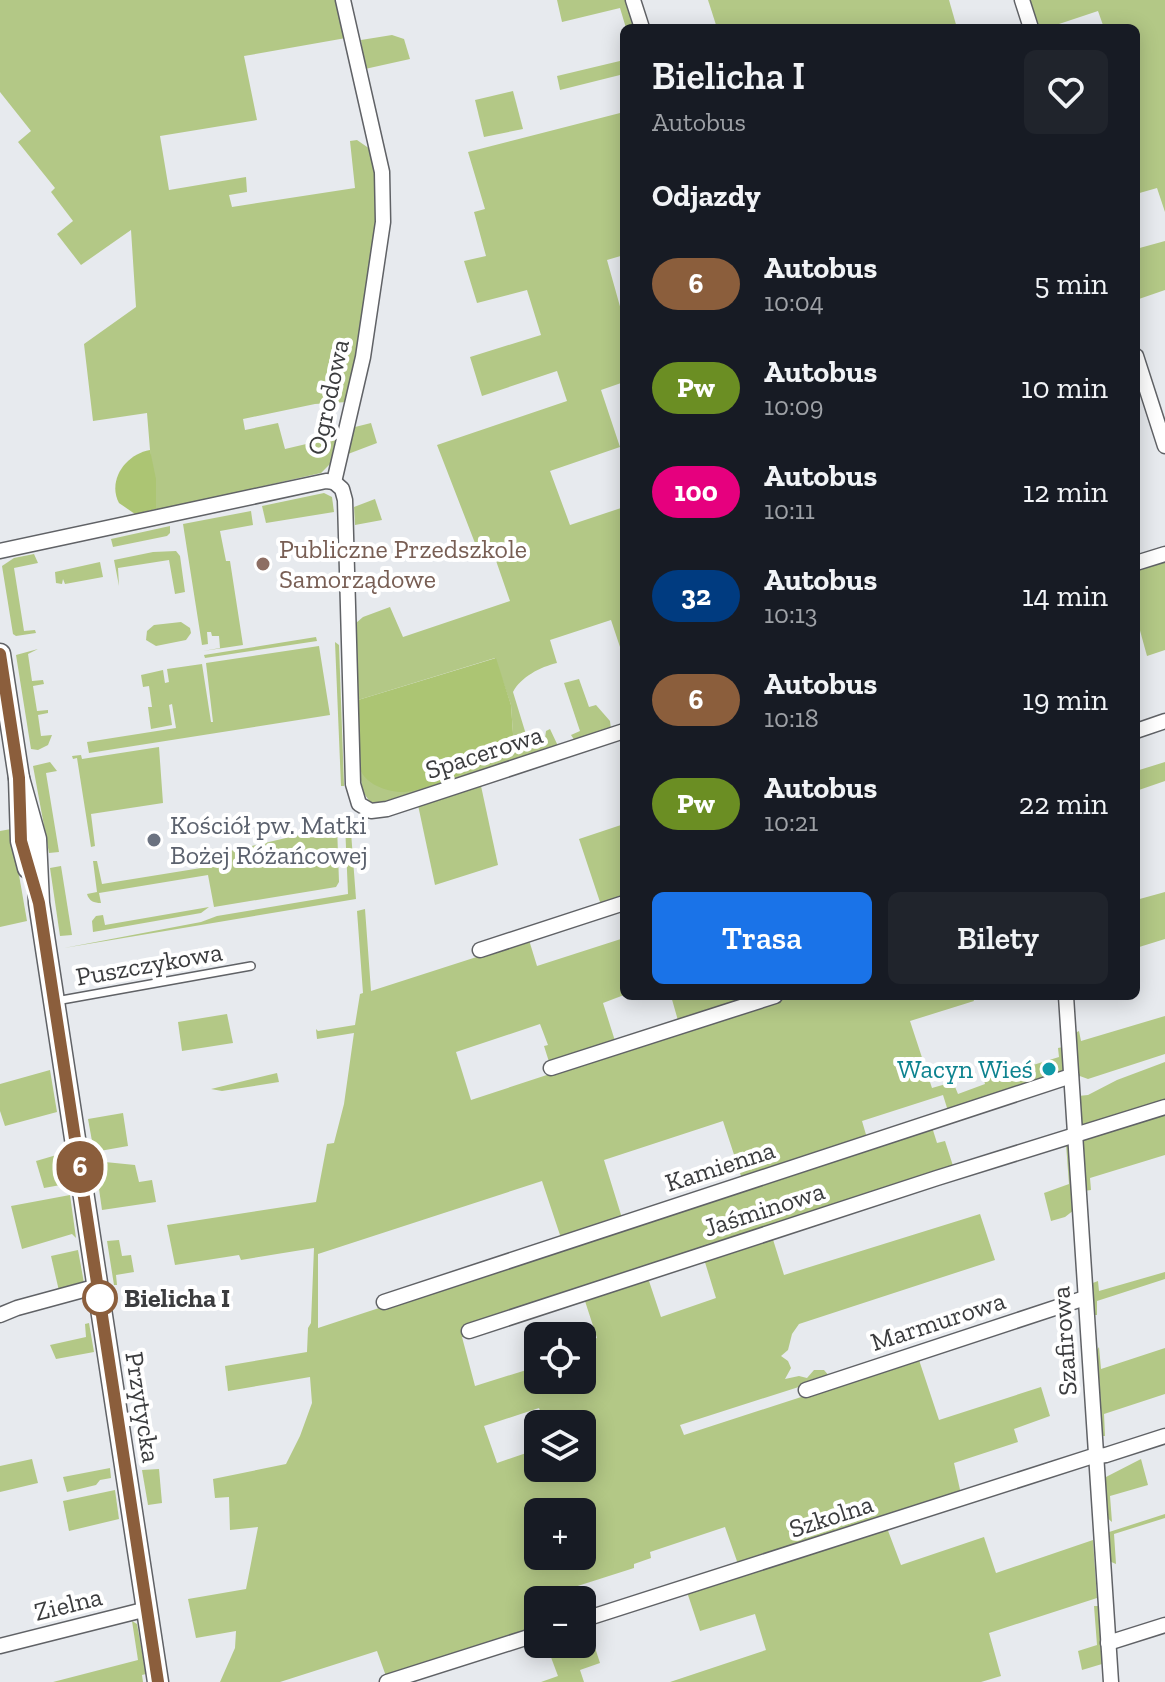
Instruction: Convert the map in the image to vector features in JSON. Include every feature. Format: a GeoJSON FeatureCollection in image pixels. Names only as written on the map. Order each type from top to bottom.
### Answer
{"type":"FeatureCollection","features":[{"type":"Feature","properties":{"kind":"main road","name":"Przytycka"},"geometry":{"type":"LineString","coordinates":[[0,654],[19,778],[36,839],[39,903],[158,1682]]}},
{"type":"Feature","properties":{"kind":"street","name":"Ogrodowa"},"geometry":{"type":"LineString","coordinates":[[343,0],[382,172],[383,222],[363,357],[334,482],[342,489],[345,500],[353,784],[359,804]]}},
{"type":"Feature","properties":{"kind":"street"},"geometry":{"type":"LineString","coordinates":[[633,0],[641,24]]}},
{"type":"Feature","properties":{"kind":"street"},"geometry":{"type":"LineString","coordinates":[[1022,0],[1030,24]]}},
{"type":"Feature","properties":{"kind":"street"},"geometry":{"type":"LineString","coordinates":[[1140,368],[1165,446]]}},
{"type":"Feature","properties":{"kind":"street"},"geometry":{"type":"LineString","coordinates":[[0,551],[315,483],[334,482]]}},
{"type":"Feature","properties":{"kind":"street"},"geometry":{"type":"LineString","coordinates":[[1140,562],[1165,554]]}},
{"type":"Feature","properties":{"kind":"street"},"geometry":{"type":"LineString","coordinates":[[1140,730],[1165,721]]}},
{"type":"Feature","properties":{"kind":"street","name":"Spacerowa"},"geometry":{"type":"LineString","coordinates":[[359,804],[371,811],[387,809],[620,732]]}},
{"type":"Feature","properties":{"kind":"street"},"geometry":{"type":"LineString","coordinates":[[480,950],[620,904]]}},
{"type":"Feature","properties":{"kind":"street"},"geometry":{"type":"LineString","coordinates":[[551,1068],[763,1000]]}},
{"type":"Feature","properties":{"kind":"street","name":"Szafirowa"},"geometry":{"type":"LineString","coordinates":[[1066,1000],[1111,1682]]}},
{"type":"Feature","properties":{"kind":"street","name":"Kamienna"},"geometry":{"type":"LineString","coordinates":[[384,1302],[1071,1076]]}},
{"type":"Feature","properties":{"kind":"street","name":"Jaśminowa"},"geometry":{"type":"LineString","coordinates":[[469,1331],[1165,1107]]}},
{"type":"Feature","properties":{"kind":"street"},"geometry":{"type":"LineString","coordinates":[[0,1315],[98,1286]]}},
{"type":"Feature","properties":{"kind":"street","name":"Marmurowa"},"geometry":{"type":"LineString","coordinates":[[806,1390],[1085,1298]]}},
{"type":"Feature","properties":{"kind":"street","name":"Szkolna"},"geometry":{"type":"LineString","coordinates":[[596,1616],[1165,1436]]}},
{"type":"Feature","properties":{"kind":"street","name":"Zielna"},"geometry":{"type":"LineString","coordinates":[[0,1646],[147,1609]]}},
{"type":"Feature","properties":{"kind":"street"},"geometry":{"type":"LineString","coordinates":[[1108,1643],[1165,1625]]}},
{"type":"Feature","properties":{"kind":"street"},"geometry":{"type":"LineString","coordinates":[[387,1682],[524,1638]]}},
{"type":"Feature","properties":{"kind":"lane","name":"Puszczykowa"},"geometry":{"type":"LineString","coordinates":[[54,1001],[251,966]]}},
{"type":"Feature","properties":{"kind":"green space"},"geometry":{"type":"Polygon","coordinates":[[[0,0],[337,0],[346,38],[244,56],[257,120],[160,136],[169,190],[246,177],[247,192],[229,195],[232,207],[355,188],[350,141],[357,140],[370,149],[379,184],[379,205],[358,355],[347,402],[315,404],[243,419],[245,430],[278,423],[285,449],[336,437],[330,464],[321,473],[155,511],[147,413],[93,421],[84,344],[136,307],[131,230],[81,265],[57,234],[73,221],[51,192],[55,188],[18,142],[31,131],[0,92],[0,0]]]}},
{"type":"Feature","properties":{"kind":"green space"},"geometry":{"type":"Polygon","coordinates":[[[557,0],[627,0],[633,24],[625,24],[620,8],[562,22],[557,0]]]}},
{"type":"Feature","properties":{"kind":"green space"},"geometry":{"type":"Polygon","coordinates":[[[708,0],[949,0],[956,24],[716,24],[708,0]]]}},
{"type":"Feature","properties":{"kind":"green space"},"geometry":{"type":"Polygon","coordinates":[[[1028,0],[1165,0],[1165,212],[1157,188],[1140,193],[1140,24],[1103,24],[1098,11],[1059,24],[1036,24],[1028,0]]]}},
{"type":"Feature","properties":{"kind":"green space"},"geometry":{"type":"Polygon","coordinates":[[[392,35],[404,39],[410,59],[365,69],[361,40],[392,35]]]}},
{"type":"Feature","properties":{"kind":"green space"},"geometry":{"type":"Polygon","coordinates":[[[620,61],[620,75],[560,90],[557,76],[620,61]]]}},
{"type":"Feature","properties":{"kind":"green space"},"geometry":{"type":"Polygon","coordinates":[[[513,91],[523,129],[484,137],[475,100],[513,91]]]}},
{"type":"Feature","properties":{"kind":"green space"},"geometry":{"type":"Polygon","coordinates":[[[620,113],[620,256],[607,260],[620,306],[620,383],[601,390],[620,447],[550,471],[570,525],[620,508],[620,647],[611,620],[550,640],[557,663],[532,673],[513,692],[528,741],[532,743],[545,738],[546,731],[550,729],[558,746],[403,797],[370,802],[363,792],[358,763],[439,782],[514,748],[511,705],[495,658],[358,700],[356,623],[363,617],[390,607],[403,637],[510,601],[493,552],[480,556],[437,445],[567,401],[557,371],[482,396],[470,357],[541,335],[527,290],[477,303],[464,261],[486,256],[474,212],[485,209],[468,152],[620,113]]]}},
{"type":"Feature","properties":{"kind":"green space"},"geometry":{"type":"Polygon","coordinates":[[[1165,241],[1165,290],[1140,299],[1140,248],[1165,241]]]}},
{"type":"Feature","properties":{"kind":"green space"},"geometry":{"type":"Polygon","coordinates":[[[371,423],[377,443],[348,454],[355,427],[371,423]]]}},
{"type":"Feature","properties":{"kind":"green space"},"geometry":{"type":"Polygon","coordinates":[[[150,450],[156,479],[156,509],[135,514],[119,503],[115,486],[117,477],[126,462],[150,450]]]}},
{"type":"Feature","properties":{"kind":"green space"},"geometry":{"type":"Polygon","coordinates":[[[324,493],[332,497],[334,512],[266,523],[262,506],[324,493]]]}},
{"type":"Feature","properties":{"kind":"green space"},"geometry":{"type":"Polygon","coordinates":[[[375,499],[382,520],[355,525],[354,507],[375,499]]]}},
{"type":"Feature","properties":{"kind":"green space"},"geometry":{"type":"Polygon","coordinates":[[[251,511],[253,525],[220,531],[226,561],[230,561],[243,645],[203,651],[220,648],[219,636],[207,632],[208,644],[202,645],[183,524],[251,511]]]}},
{"type":"Feature","properties":{"kind":"green space"},"geometry":{"type":"Polygon","coordinates":[[[170,526],[167,536],[113,547],[111,539],[170,526]]]}},
{"type":"Feature","properties":{"kind":"green space"},"geometry":{"type":"Polygon","coordinates":[[[176,551],[180,556],[185,592],[175,594],[169,560],[118,568],[119,586],[114,560],[176,551]]]}},
{"type":"Feature","properties":{"kind":"green space"},"geometry":{"type":"Polygon","coordinates":[[[34,554],[38,563],[14,568],[24,631],[35,630],[36,633],[16,636],[13,634],[2,566],[14,558],[34,554]]]}},
{"type":"Feature","properties":{"kind":"green space"},"geometry":{"type":"Polygon","coordinates":[[[1165,561],[1165,650],[1147,656],[1140,631],[1140,569],[1165,561]]]}},
{"type":"Feature","properties":{"kind":"green space"},"geometry":{"type":"Polygon","coordinates":[[[100,562],[103,577],[65,584],[63,579],[62,584],[56,583],[55,572],[100,562]]]}},
{"type":"Feature","properties":{"kind":"green space"},"geometry":{"type":"Polygon","coordinates":[[[181,622],[190,628],[191,633],[186,640],[156,646],[146,640],[147,631],[154,625],[181,622]]]}},
{"type":"Feature","properties":{"kind":"green space"},"geometry":{"type":"Polygon","coordinates":[[[316,637],[317,641],[205,658],[204,655],[316,637]]]}},
{"type":"Feature","properties":{"kind":"green space"},"geometry":{"type":"Polygon","coordinates":[[[335,642],[339,645],[344,786],[341,786],[335,642]]]}},
{"type":"Feature","properties":{"kind":"green space"},"geometry":{"type":"Polygon","coordinates":[[[319,646],[330,715],[89,753],[87,742],[176,728],[172,704],[169,705],[172,725],[151,729],[149,686],[143,687],[141,675],[163,670],[165,683],[169,682],[167,669],[202,664],[213,722],[206,663],[319,646]]]}},
{"type":"Feature","properties":{"kind":"green space"},"geometry":{"type":"Polygon","coordinates":[[[38,649],[28,654],[32,681],[43,680],[44,684],[33,686],[37,711],[48,710],[48,713],[38,715],[41,736],[52,735],[48,745],[38,750],[31,749],[16,655],[38,649]]]}},
{"type":"Feature","properties":{"kind":"green space"},"geometry":{"type":"Polygon","coordinates":[[[496,658],[511,705],[514,748],[461,774],[416,790],[387,790],[365,778],[358,757],[358,700],[496,658]]]}},
{"type":"Feature","properties":{"kind":"green space"},"geometry":{"type":"Polygon","coordinates":[[[579,679],[589,707],[596,705],[610,721],[611,729],[575,741],[571,735],[580,731],[564,683],[579,679]]]}},
{"type":"Feature","properties":{"kind":"green space"},"geometry":{"type":"Polygon","coordinates":[[[159,747],[163,803],[91,814],[95,846],[91,847],[77,758],[73,759],[72,756],[81,755],[82,759],[159,747]]]}},
{"type":"Feature","properties":{"kind":"green space"},"geometry":{"type":"Polygon","coordinates":[[[50,762],[57,771],[46,773],[59,852],[49,853],[33,766],[50,762]]]}},
{"type":"Feature","properties":{"kind":"green space"},"geometry":{"type":"Polygon","coordinates":[[[1165,762],[1165,781],[1140,790],[1140,770],[1165,762]]]}},
{"type":"Feature","properties":{"kind":"green space"},"geometry":{"type":"Polygon","coordinates":[[[481,786],[498,865],[435,885],[418,805],[481,786]]]}},
{"type":"Feature","properties":{"kind":"green space"},"geometry":{"type":"Polygon","coordinates":[[[358,821],[360,835],[353,830],[351,832],[356,899],[64,948],[201,922],[217,916],[348,894],[345,824],[358,821]]]}},
{"type":"Feature","properties":{"kind":"green space"},"geometry":{"type":"Polygon","coordinates":[[[620,825],[620,900],[601,905],[579,839],[620,825]]]}},
{"type":"Feature","properties":{"kind":"green space"},"geometry":{"type":"Polygon","coordinates":[[[337,826],[339,882],[336,887],[214,907],[208,875],[99,893],[101,903],[92,901],[87,894],[97,892],[93,861],[97,861],[102,884],[201,868],[200,858],[337,826]]]}},
{"type":"Feature","properties":{"kind":"green space"},"geometry":{"type":"Polygon","coordinates":[[[11,829],[27,921],[0,927],[0,831],[11,829]]]}},
{"type":"Feature","properties":{"kind":"green space"},"geometry":{"type":"Polygon","coordinates":[[[61,866],[72,935],[60,936],[50,868],[61,866]]]}},
{"type":"Feature","properties":{"kind":"green space"},"geometry":{"type":"Polygon","coordinates":[[[1165,892],[1165,939],[1140,947],[1140,899],[1165,892]]]}},
{"type":"Feature","properties":{"kind":"green space"},"geometry":{"type":"Polygon","coordinates":[[[209,907],[201,913],[93,932],[92,921],[96,916],[103,915],[105,925],[209,907]]]}},
{"type":"Feature","properties":{"kind":"green space"},"geometry":{"type":"Polygon","coordinates":[[[365,909],[371,991],[529,940],[537,966],[620,939],[620,997],[603,1003],[616,1044],[550,1065],[544,1046],[548,1045],[540,1024],[456,1052],[471,1100],[681,1031],[672,1000],[744,1000],[748,1010],[780,1000],[974,1000],[910,1021],[932,1088],[953,1082],[958,1094],[985,1084],[984,1080],[1059,1057],[1058,1048],[1063,1047],[1063,1072],[948,1111],[943,1095],[862,1121],[867,1138],[742,1179],[723,1121],[604,1160],[622,1218],[561,1238],[542,1181],[318,1254],[318,1328],[932,1127],[937,1143],[945,1141],[954,1169],[462,1337],[475,1386],[524,1371],[524,1394],[596,1394],[596,1322],[592,1322],[584,1298],[648,1278],[661,1317],[716,1298],[704,1259],[771,1233],[784,1275],[980,1214],[995,1260],[799,1324],[792,1334],[788,1350],[781,1356],[791,1368],[785,1379],[807,1378],[814,1370],[824,1370],[830,1377],[680,1425],[684,1435],[915,1360],[919,1360],[939,1420],[1041,1387],[1050,1416],[1014,1429],[1018,1442],[954,1463],[961,1494],[739,1567],[725,1527],[650,1552],[651,1558],[634,1564],[634,1568],[578,1586],[524,1586],[524,1634],[387,1679],[377,1651],[280,1682],[220,1682],[235,1648],[236,1631],[196,1638],[188,1599],[246,1589],[258,1527],[230,1530],[229,1497],[215,1498],[213,1479],[286,1464],[312,1403],[310,1377],[228,1391],[225,1366],[307,1352],[314,1248],[241,1260],[239,1255],[175,1265],[167,1225],[316,1202],[327,1144],[334,1143],[344,1104],[354,1033],[317,1039],[316,1029],[355,1025],[360,994],[363,993],[357,911],[365,909]]]}},
{"type":"Feature","properties":{"kind":"green space"},"geometry":{"type":"Polygon","coordinates":[[[227,1014],[233,1043],[182,1051],[178,1022],[227,1014]]]}},
{"type":"Feature","properties":{"kind":"green space"},"geometry":{"type":"Polygon","coordinates":[[[1165,1016],[1165,1054],[1088,1079],[1077,1075],[1075,1033],[1079,1031],[1081,1041],[1165,1016]]]}},
{"type":"Feature","properties":{"kind":"green space"},"geometry":{"type":"Polygon","coordinates":[[[1165,1062],[1165,1102],[1080,1127],[1078,1096],[1088,1095],[1165,1062]]]}},
{"type":"Feature","properties":{"kind":"green space"},"geometry":{"type":"Polygon","coordinates":[[[50,1070],[57,1112],[5,1126],[0,1111],[0,1084],[50,1070]]]}},
{"type":"Feature","properties":{"kind":"green space"},"geometry":{"type":"Polygon","coordinates":[[[277,1073],[279,1082],[222,1091],[211,1089],[277,1073]]]}},
{"type":"Feature","properties":{"kind":"green space"},"geometry":{"type":"Polygon","coordinates":[[[1165,1111],[1165,1155],[1090,1178],[1091,1190],[1084,1191],[1081,1142],[1084,1138],[1165,1111]]]}},
{"type":"Feature","properties":{"kind":"green space"},"geometry":{"type":"Polygon","coordinates":[[[123,1113],[128,1146],[94,1152],[88,1119],[123,1113]]]}},
{"type":"Feature","properties":{"kind":"green space"},"geometry":{"type":"Polygon","coordinates":[[[1066,1144],[1070,1149],[1074,1210],[1065,1217],[1051,1221],[1044,1193],[1069,1184],[1066,1144]]]}},
{"type":"Feature","properties":{"kind":"green space"},"geometry":{"type":"Polygon","coordinates":[[[60,1154],[66,1184],[44,1188],[36,1161],[60,1154]]]}},
{"type":"Feature","properties":{"kind":"green space"},"geometry":{"type":"Polygon","coordinates":[[[95,1161],[135,1165],[139,1182],[152,1180],[156,1202],[102,1210],[95,1161]]]}},
{"type":"Feature","properties":{"kind":"green space"},"geometry":{"type":"Polygon","coordinates":[[[70,1195],[76,1238],[72,1234],[22,1249],[11,1206],[70,1195]]]}},
{"type":"Feature","properties":{"kind":"green space"},"geometry":{"type":"Polygon","coordinates":[[[119,1240],[122,1256],[131,1255],[134,1272],[116,1275],[117,1285],[114,1285],[107,1241],[119,1240]]]}},
{"type":"Feature","properties":{"kind":"green space"},"geometry":{"type":"Polygon","coordinates":[[[78,1250],[84,1283],[59,1291],[51,1256],[78,1250]]]}},
{"type":"Feature","properties":{"kind":"green space"},"geometry":{"type":"Polygon","coordinates":[[[1165,1272],[1165,1279],[1097,1301],[1097,1315],[1093,1315],[1090,1284],[1098,1281],[1099,1291],[1165,1272]]]}},
{"type":"Feature","properties":{"kind":"green space"},"geometry":{"type":"Polygon","coordinates":[[[89,1323],[94,1352],[56,1359],[50,1345],[86,1337],[85,1324],[89,1323]]]}},
{"type":"Feature","properties":{"kind":"green space"},"geometry":{"type":"Polygon","coordinates":[[[1099,1347],[1101,1369],[1165,1348],[1165,1394],[1104,1414],[1105,1436],[1101,1436],[1095,1353],[1099,1347]]]}},
{"type":"Feature","properties":{"kind":"green space"},"geometry":{"type":"Polygon","coordinates":[[[32,1459],[38,1483],[0,1492],[0,1466],[32,1459]]]}},
{"type":"Feature","properties":{"kind":"green space"},"geometry":{"type":"Polygon","coordinates":[[[1141,1459],[1148,1485],[1110,1496],[1112,1522],[1104,1508],[1104,1478],[1141,1459]]]}},
{"type":"Feature","properties":{"kind":"green space"},"geometry":{"type":"Polygon","coordinates":[[[110,1468],[111,1478],[67,1492],[63,1477],[110,1468]]]}},
{"type":"Feature","properties":{"kind":"green space"},"geometry":{"type":"Polygon","coordinates":[[[159,1469],[162,1503],[148,1505],[142,1470],[159,1469]]]}},
{"type":"Feature","properties":{"kind":"green space"},"geometry":{"type":"Polygon","coordinates":[[[115,1490],[119,1519],[69,1531],[63,1501],[115,1490]]]}},
{"type":"Feature","properties":{"kind":"green space"},"geometry":{"type":"Polygon","coordinates":[[[1165,1514],[1165,1518],[1114,1534],[1116,1564],[1109,1561],[1106,1533],[1165,1514]]]}},
{"type":"Feature","properties":{"kind":"green space"},"geometry":{"type":"Polygon","coordinates":[[[887,1528],[901,1565],[984,1537],[996,1573],[1093,1540],[1097,1598],[989,1633],[1001,1676],[981,1682],[670,1682],[766,1650],[755,1614],[700,1631],[687,1592],[887,1528]]]}},
{"type":"Feature","properties":{"kind":"green space"},"geometry":{"type":"Polygon","coordinates":[[[1094,1606],[1098,1606],[1102,1664],[1082,1670],[1078,1651],[1097,1645],[1094,1606]]]}},
{"type":"Feature","properties":{"kind":"green space"},"geometry":{"type":"Polygon","coordinates":[[[132,1621],[137,1624],[146,1674],[142,1675],[143,1682],[53,1682],[138,1660],[132,1621]]]}},
{"type":"Feature","properties":{"kind":"green space"},"geometry":{"type":"Polygon","coordinates":[[[596,1651],[600,1663],[580,1670],[584,1682],[541,1682],[558,1676],[551,1658],[596,1658],[596,1651]]]}},
{"type":"Feature","properties":{"kind":"bus line","name":"6"},"geometry":{"type":"LineString","coordinates":[[0,654],[19,778],[21,841],[39,903],[158,1682]]}},
{"type":"Feature","properties":{"kind":"place","name":"Publiczne Przedszkole Samorządowe"},"geometry":{"type":"Point","coordinates":[263,564]}},
{"type":"Feature","properties":{"kind":"place","name":"Kościół pw. Matki Bożej Różańcowej"},"geometry":{"type":"Point","coordinates":[154,840]}},
{"type":"Feature","properties":{"kind":"place","name":"Wacyn Wieś"},"geometry":{"type":"Point","coordinates":[1049,1069]}},
{"type":"Feature","properties":{"kind":"place","name":"Bielicha I"},"geometry":{"type":"Point","coordinates":[100,1298]}}]}
